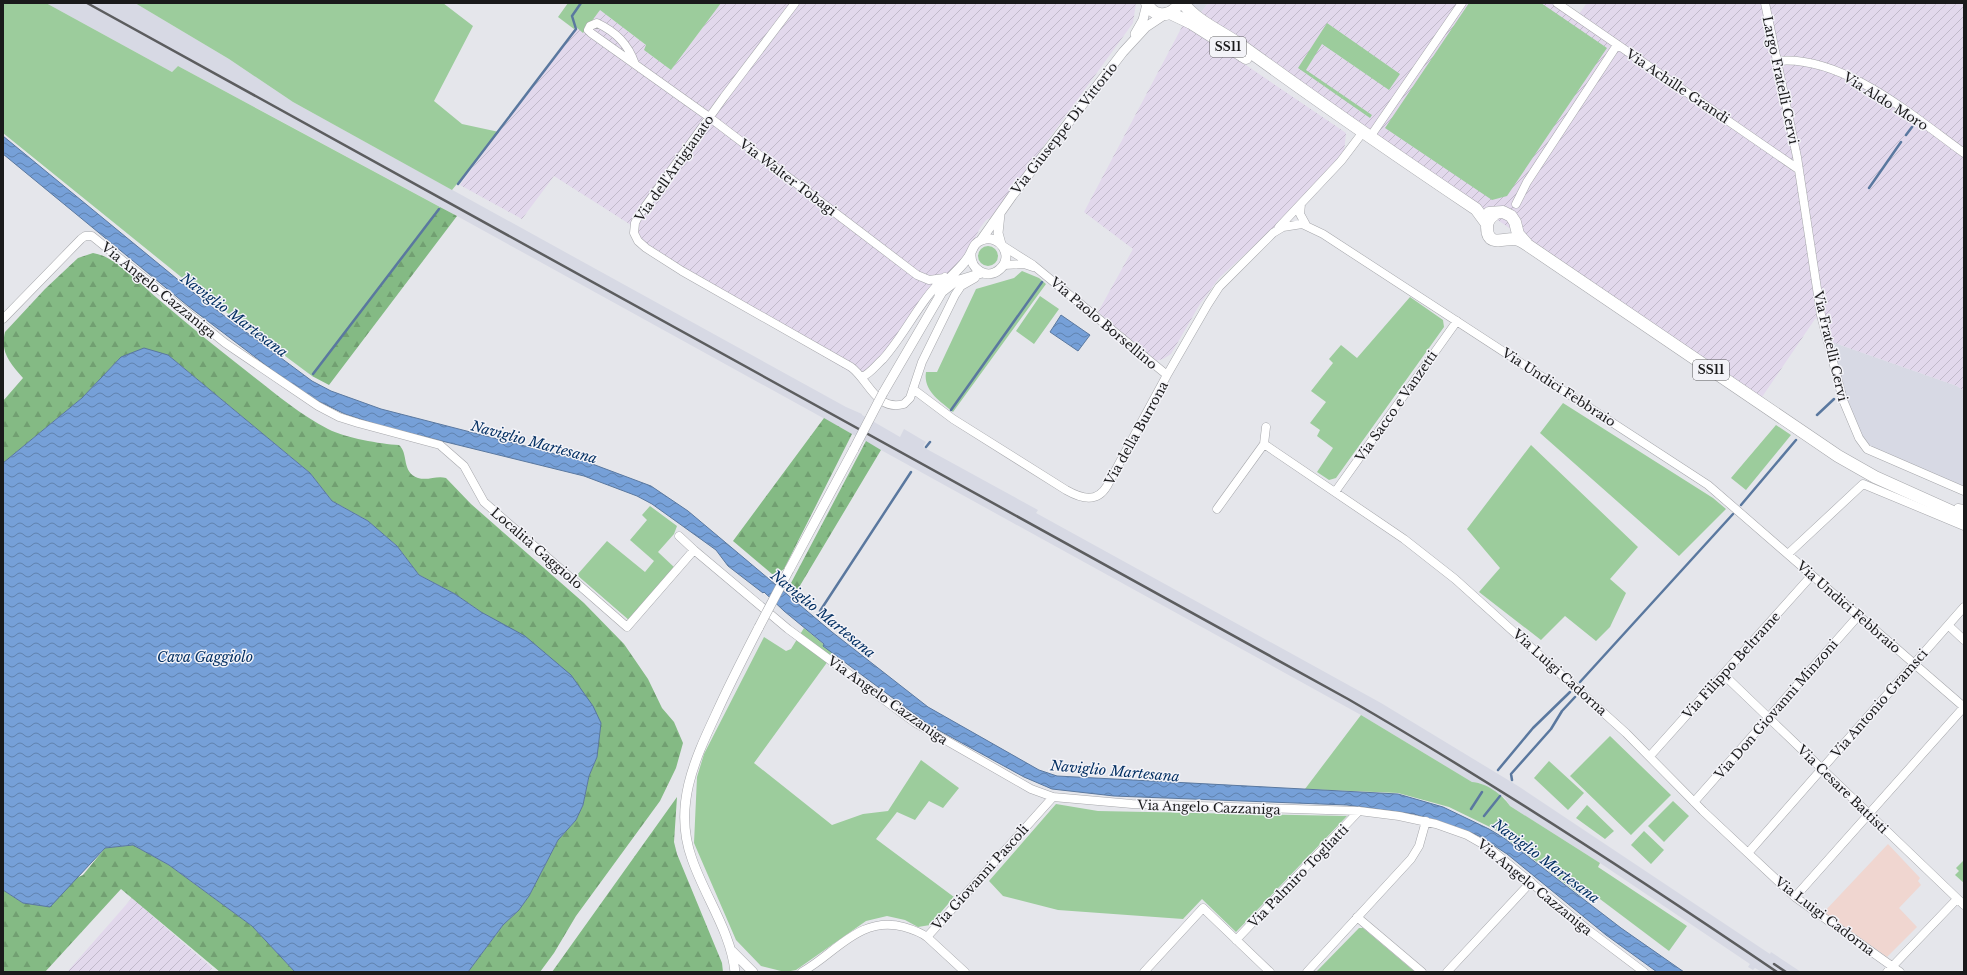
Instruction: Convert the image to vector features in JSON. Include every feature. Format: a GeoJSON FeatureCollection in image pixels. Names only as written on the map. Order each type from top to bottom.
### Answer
{"type":"FeatureCollection","features":[{"type":"Feature","properties":{"kind":"main road","name":"SS11"},"geometry":{"type":"LineString","coordinates":[[1147,3],[1155,13],[1167,14],[1191,23],[1236,52],[1286,80]]}},
{"type":"Feature","properties":{"kind":"main road"},"geometry":{"type":"LineString","coordinates":[[1167,14],[1175,10],[1179,3]]}},
{"type":"Feature","properties":{"kind":"main road","name":"SS11"},"geometry":{"type":"LineString","coordinates":[[1183,3],[1198,17],[1240,45],[1286,80],[1476,209],[1487,224],[1488,232],[1494,240],[1503,242],[1513,234],[1518,234],[1526,244],[1830,451],[1864,471],[1901,489],[1962,511]]}},
{"type":"Feature","properties":{"kind":"main road","name":"SS11"},"geometry":{"type":"LineString","coordinates":[[1476,209],[1504,215],[1513,234]]}},
{"type":"Feature","properties":{"kind":"main road"},"geometry":{"type":"LineString","coordinates":[[1487,224],[1490,218],[1504,215]]}},
{"type":"Feature","properties":{"kind":"street","name":"Via dell'Artigianato"},"geometry":{"type":"LineString","coordinates":[[795,3],[709,117],[638,217],[634,228],[636,238],[646,248],[677,268],[851,367],[862,377],[873,395],[894,405],[905,403],[913,389]]}},
{"type":"Feature","properties":{"kind":"street","name":"Via Giuseppe Di Vittorio"},"geometry":{"type":"LineString","coordinates":[[1130,44],[1143,20],[1147,3]]}},
{"type":"Feature","properties":{"kind":"street","name":"Via della Burrona"},"geometry":{"type":"LineString","coordinates":[[913,389],[941,412],[1071,493],[1085,499],[1096,498],[1107,486],[1167,376],[1216,292],[1366,135],[1462,3]]}},
{"type":"Feature","properties":{"kind":"street","name":"Via Achille Grandi"},"geometry":{"type":"LineString","coordinates":[[1557,3],[1798,170]]}},
{"type":"Feature","properties":{"kind":"street","name":"Largo Fratelli Cervi"},"geometry":{"type":"LineString","coordinates":[[1765,3],[1797,157]]}},
{"type":"Feature","properties":{"kind":"street","name":"Via Giuseppe Di Vittorio"},"geometry":{"type":"LineString","coordinates":[[981,240],[1000,213],[1130,44],[1156,19],[1167,14]]}},
{"type":"Feature","properties":{"kind":"street","name":"Via Walter Tobagi"},"geometry":{"type":"LineString","coordinates":[[635,64],[630,50],[621,40],[599,24],[595,23],[590,26],[588,29],[590,32],[709,117],[917,275],[929,280],[944,278]]}},
{"type":"Feature","properties":{"kind":"street"},"geometry":{"type":"LineString","coordinates":[[1504,215],[1516,204],[1531,176],[1617,45]]}},
{"type":"Feature","properties":{"kind":"street","name":"Via Aldo Moro"},"geometry":{"type":"LineString","coordinates":[[1778,61],[1792,60],[1824,67],[1849,76],[1905,111],[1964,153]]}},
{"type":"Feature","properties":{"kind":"street","name":"Via Fratelli Cervi"},"geometry":{"type":"LineString","coordinates":[[1797,157],[1821,315],[1837,381],[1861,442],[1870,451],[1964,491]]}},
{"type":"Feature","properties":{"kind":"street"},"geometry":{"type":"LineString","coordinates":[[1301,204],[1300,214],[1306,225]]}},
{"type":"Feature","properties":{"kind":"street"},"geometry":{"type":"LineString","coordinates":[[939,295],[956,281],[984,273],[996,272],[1004,265],[1006,254],[998,229],[1000,213]]}},
{"type":"Feature","properties":{"kind":"street","name":"Via della Burrona"},"geometry":{"type":"LineString","coordinates":[[1273,234],[1288,225],[1298,224],[1306,225],[1320,232]]}},
{"type":"Feature","properties":{"kind":"street","name":"Via Undici Febbraio"},"geometry":{"type":"LineString","coordinates":[[1320,232],[1698,478],[1859,615],[1964,707]]}},
{"type":"Feature","properties":{"kind":"street","name":"Via Angelo Cazzaniga"},"geometry":{"type":"LineString","coordinates":[[3,319],[81,239],[85,236],[92,236],[225,343],[269,374]]}},
{"type":"Feature","properties":{"kind":"street"},"geometry":{"type":"LineString","coordinates":[[734,972],[732,951],[690,854],[686,838],[686,801],[688,780],[695,759],[730,682],[883,393],[947,280],[971,254],[974,245],[981,240],[993,239],[1002,245]]}},
{"type":"Feature","properties":{"kind":"street","name":"Via Paolo Borsellino"},"geometry":{"type":"LineString","coordinates":[[1002,245],[1041,271],[1167,376]]}},
{"type":"Feature","properties":{"kind":"street"},"geometry":{"type":"LineString","coordinates":[[971,254],[973,265],[984,273]]}},
{"type":"Feature","properties":{"kind":"street","name":"Via Paolo Borsellino"},"geometry":{"type":"LineString","coordinates":[[1004,265],[1024,264],[1041,271]]}},
{"type":"Feature","properties":{"kind":"street"},"geometry":{"type":"LineString","coordinates":[[862,377],[870,372],[896,344],[944,278],[956,270]]}},
{"type":"Feature","properties":{"kind":"street"},"geometry":{"type":"LineString","coordinates":[[913,389],[922,362],[957,291],[969,281],[984,273]]}},
{"type":"Feature","properties":{"kind":"street","name":"Via Sacco e Vanzetti"},"geometry":{"type":"LineString","coordinates":[[1335,492],[1457,321]]}},
{"type":"Feature","properties":{"kind":"street","name":"Località Gaggiolo"},"geometry":{"type":"LineString","coordinates":[[269,374],[318,406],[339,417],[440,445],[464,466],[484,502],[627,627],[694,550]]}},
{"type":"Feature","properties":{"kind":"street"},"geometry":{"type":"LineString","coordinates":[[1217,509],[1264,444],[1266,427]]}},
{"type":"Feature","properties":{"kind":"street","name":"Via Luigi Cadorna"},"geometry":{"type":"LineString","coordinates":[[1264,444],[1408,542],[1464,586],[1576,686],[1650,756],[1694,802],[1748,854],[1796,897],[1890,969],[1900,972]]}},
{"type":"Feature","properties":{"kind":"street","name":"Via Undici Febbraio"},"geometry":{"type":"LineString","coordinates":[[1788,554],[1863,484],[1964,526]]}},
{"type":"Feature","properties":{"kind":"street"},"geometry":{"type":"LineString","coordinates":[[679,536],[694,550]]}},
{"type":"Feature","properties":{"kind":"street","name":"Via Angelo Cazzaniga"},"geometry":{"type":"LineString","coordinates":[[694,550],[776,620],[922,728],[1027,788],[1052,797],[1132,804],[1359,811],[1426,821],[1474,839],[1497,854],[1583,926],[1644,972]]}},
{"type":"Feature","properties":{"kind":"street","name":"Via Filippo Beltrame"},"geometry":{"type":"LineString","coordinates":[[1650,756],[1812,575]]}},
{"type":"Feature","properties":{"kind":"street","name":"Via Antonio Gramsci"},"geometry":{"type":"LineString","coordinates":[[1748,854],[1964,607]]}},
{"type":"Feature","properties":{"kind":"street","name":"Via Don Giovanni Minzoni"},"geometry":{"type":"LineString","coordinates":[[1694,802],[1859,615]]}},
{"type":"Feature","properties":{"kind":"street"},"geometry":{"type":"LineString","coordinates":[[1948,626],[1964,640]]}},
{"type":"Feature","properties":{"kind":"street","name":"Via Cesare Battisti"},"geometry":{"type":"LineString","coordinates":[[1723,674],[1957,899],[1964,904]]}},
{"type":"Feature","properties":{"kind":"street"},"geometry":{"type":"LineString","coordinates":[[1796,897],[1964,707]]}},
{"type":"Feature","properties":{"kind":"street","name":"Via Giovanni Pascoli"},"geometry":{"type":"LineString","coordinates":[[966,972],[927,936],[1052,797]]}},
{"type":"Feature","properties":{"kind":"street","name":"Via Palmiro Togliatti"},"geometry":{"type":"LineString","coordinates":[[1236,940],[1359,811]]}},
{"type":"Feature","properties":{"kind":"street"},"geometry":{"type":"LineString","coordinates":[[1307,972],[1413,857],[1420,844],[1426,821]]}},
{"type":"Feature","properties":{"kind":"street"},"geometry":{"type":"LineString","coordinates":[[1447,972],[1531,882]]}},
{"type":"Feature","properties":{"kind":"street"},"geometry":{"type":"LineString","coordinates":[[1890,969],[1957,899]]}},
{"type":"Feature","properties":{"kind":"street"},"geometry":{"type":"LineString","coordinates":[[1144,972],[1203,908],[1270,972]]}},
{"type":"Feature","properties":{"kind":"street"},"geometry":{"type":"LineString","coordinates":[[1357,917],[1422,972]]}},
{"type":"Feature","properties":{"kind":"street"},"geometry":{"type":"LineString","coordinates":[[806,971],[855,933],[871,926],[885,924],[898,926],[927,936]]}},
{"type":"Feature","properties":{"kind":"street"},"geometry":{"type":"LineString","coordinates":[[732,951],[753,972]]}},
{"type":"Feature","properties":{"kind":"shaded area"},"geometry":{"type":"Polygon","coordinates":[[[46,3],[135,3],[229,59],[293,102],[846,407],[862,414],[900,437],[904,429],[926,442],[923,447],[1038,510],[1036,513],[1381,703],[1518,786],[1770,954],[1771,952],[1801,972],[1762,972],[1755,968],[1753,970],[1748,967],[1750,964],[1600,863],[1510,806],[1505,798],[1480,783],[1472,782],[1361,715],[457,216],[178,66],[172,72],[46,3]]]}},
{"type":"Feature","properties":{"kind":"shaded area"},"geometry":{"type":"Polygon","coordinates":[[[721,3],[1136,3],[1133,23],[992,217],[986,220],[980,228],[968,253],[937,288],[903,340],[873,373],[852,373],[642,250],[631,236],[631,225],[554,176],[522,219],[460,185],[576,27],[583,32],[600,10],[647,46],[644,50],[671,70],[721,3]]]}},
{"type":"Feature","properties":{"kind":"shaded area"},"geometry":{"type":"Polygon","coordinates":[[[1187,3],[1208,3],[1199,15],[1187,3]]]}},
{"type":"Feature","properties":{"kind":"shaded area"},"geometry":{"type":"Polygon","coordinates":[[[1208,3],[1554,3],[1576,18],[1587,3],[1964,3],[1964,391],[1957,386],[1829,341],[1823,317],[1815,319],[1760,400],[1199,15],[1208,3]]]}},
{"type":"Feature","properties":{"kind":"shaded area"},"geometry":{"type":"Polygon","coordinates":[[[1184,23],[1346,133],[1344,152],[1276,226],[1219,278],[1200,304],[1171,354],[1163,359],[1155,361],[1098,312],[1133,249],[1084,212],[1184,23]]]}},
{"type":"Feature","properties":{"kind":"shaded area"},"geometry":{"type":"Polygon","coordinates":[[[1829,341],[1957,386],[1964,391],[1964,488],[1865,446],[1844,400],[1829,341]]]}},
{"type":"Feature","properties":{"kind":"shaded area"},"geometry":{"type":"Polygon","coordinates":[[[1888,844],[1920,878],[1918,881],[1921,885],[1899,908],[1917,927],[1887,957],[1824,912],[1888,844]]]}},
{"type":"Feature","properties":{"kind":"shaded area"},"geometry":{"type":"Polygon","coordinates":[[[132,898],[212,968],[208,972],[67,972],[132,898]]]}},
{"type":"Feature","properties":{"kind":"green space"},"geometry":{"type":"Polygon","coordinates":[[[3,3],[46,3],[172,72],[178,66],[440,207],[312,376],[201,293],[3,133],[3,3]]]}},
{"type":"Feature","properties":{"kind":"green space"},"geometry":{"type":"Polygon","coordinates":[[[135,3],[443,3],[473,26],[434,101],[462,124],[499,132],[452,190],[293,102],[229,59],[135,3]]]}},
{"type":"Feature","properties":{"kind":"green space"},"geometry":{"type":"Polygon","coordinates":[[[568,3],[721,3],[671,70],[644,50],[646,45],[600,10],[583,33],[576,27],[574,29],[558,17],[568,3]]]}},
{"type":"Feature","properties":{"kind":"green space"},"geometry":{"type":"Polygon","coordinates":[[[1469,3],[1541,3],[1607,48],[1507,196],[1492,200],[1385,128],[1469,3]]]}},
{"type":"Feature","properties":{"kind":"green space"},"geometry":{"type":"Polygon","coordinates":[[[1327,23],[1400,74],[1389,90],[1322,44],[1306,70],[1372,115],[1370,118],[1298,68],[1327,23]]]}},
{"type":"Feature","properties":{"kind":"green space"},"geometry":{"type":"Polygon","coordinates":[[[440,207],[457,216],[329,385],[312,376],[440,207]]]}},
{"type":"Feature","properties":{"kind":"green space"},"geometry":{"type":"Polygon","coordinates":[[[984,246],[992,246],[998,252],[998,260],[992,266],[984,266],[978,260],[978,252],[984,246]]]}},
{"type":"Feature","properties":{"kind":"green space"},"geometry":{"type":"Polygon","coordinates":[[[93,253],[102,255],[119,265],[205,338],[280,398],[308,418],[328,429],[353,438],[399,445],[404,453],[409,472],[413,475],[422,479],[439,477],[446,478],[471,504],[584,603],[624,644],[648,679],[662,708],[674,722],[683,743],[676,768],[660,801],[576,916],[554,953],[540,972],[468,972],[503,925],[519,910],[529,896],[558,840],[576,820],[583,805],[589,776],[597,757],[481,612],[455,594],[419,575],[397,546],[368,521],[332,501],[310,473],[168,355],[121,357],[82,398],[3,463],[3,401],[23,378],[10,362],[5,352],[5,332],[45,289],[78,258],[93,253]]]}},
{"type":"Feature","properties":{"kind":"green space"},"geometry":{"type":"Polygon","coordinates":[[[1022,271],[1039,278],[1046,284],[953,412],[938,400],[930,390],[927,385],[926,372],[937,372],[976,289],[1014,278],[1022,271]]]}},
{"type":"Feature","properties":{"kind":"green space"},"geometry":{"type":"Polygon","coordinates":[[[1040,296],[1059,309],[1034,344],[1016,331],[1040,296]]]}},
{"type":"Feature","properties":{"kind":"green space"},"geometry":{"type":"Polygon","coordinates":[[[1410,297],[1443,320],[1444,327],[1336,478],[1329,480],[1317,472],[1333,448],[1317,436],[1320,430],[1310,423],[1326,402],[1311,391],[1333,363],[1329,359],[1341,345],[1357,358],[1410,297]]]}},
{"type":"Feature","properties":{"kind":"green space"},"geometry":{"type":"Polygon","coordinates":[[[1563,403],[1713,498],[1726,509],[1679,556],[1540,433],[1563,403]]]}},
{"type":"Feature","properties":{"kind":"green space"},"geometry":{"type":"Polygon","coordinates":[[[824,418],[852,434],[784,569],[777,574],[772,574],[733,541],[824,418]]]}},
{"type":"Feature","properties":{"kind":"green space"},"geometry":{"type":"Polygon","coordinates":[[[1776,425],[1791,435],[1746,490],[1731,478],[1776,425]]]}},
{"type":"Feature","properties":{"kind":"green space"},"geometry":{"type":"Polygon","coordinates":[[[866,441],[881,450],[795,594],[791,587],[791,583],[866,441]]]}},
{"type":"Feature","properties":{"kind":"green space"},"geometry":{"type":"Polygon","coordinates":[[[1531,445],[1638,547],[1610,579],[1626,593],[1610,627],[1596,641],[1565,616],[1541,640],[1479,592],[1500,568],[1467,529],[1531,445]]]}},
{"type":"Feature","properties":{"kind":"green space"},"geometry":{"type":"Polygon","coordinates":[[[650,506],[677,526],[674,534],[658,552],[675,568],[630,621],[577,575],[607,541],[645,572],[654,561],[630,540],[647,520],[642,515],[650,506]]]}},
{"type":"Feature","properties":{"kind":"green space"},"geometry":{"type":"Polygon","coordinates":[[[804,628],[832,651],[831,657],[754,763],[832,825],[863,814],[888,811],[921,760],[959,788],[943,808],[929,801],[915,820],[897,812],[876,839],[954,897],[930,925],[918,927],[905,920],[887,916],[866,921],[796,970],[785,972],[761,966],[736,940],[694,843],[697,777],[704,754],[764,637],[786,651],[791,649],[804,628]]]}},
{"type":"Feature","properties":{"kind":"green space"},"geometry":{"type":"Polygon","coordinates":[[[1361,715],[1472,782],[1483,784],[1493,790],[1503,797],[1510,806],[1600,863],[1598,867],[1687,926],[1669,951],[1584,887],[1580,895],[1494,829],[1449,807],[1398,793],[1305,789],[1361,715]]]}},
{"type":"Feature","properties":{"kind":"green space"},"geometry":{"type":"Polygon","coordinates":[[[1610,736],[1671,795],[1631,835],[1570,776],[1610,736]]]}},
{"type":"Feature","properties":{"kind":"green space"},"geometry":{"type":"Polygon","coordinates":[[[1549,761],[1584,793],[1568,810],[1534,778],[1549,761]]]}},
{"type":"Feature","properties":{"kind":"green space"},"geometry":{"type":"Polygon","coordinates":[[[677,797],[674,842],[677,854],[722,963],[723,972],[552,972],[677,797]]]}},
{"type":"Feature","properties":{"kind":"green space"},"geometry":{"type":"Polygon","coordinates":[[[1673,801],[1689,816],[1664,842],[1648,826],[1673,801]]]}},
{"type":"Feature","properties":{"kind":"green space"},"geometry":{"type":"Polygon","coordinates":[[[1056,804],[1098,811],[1347,816],[1236,932],[1202,899],[1183,919],[1058,910],[1003,896],[989,881],[1056,804]]]}},
{"type":"Feature","properties":{"kind":"green space"},"geometry":{"type":"Polygon","coordinates":[[[1587,805],[1614,831],[1605,839],[1576,818],[1587,805]]]}},
{"type":"Feature","properties":{"kind":"green space"},"geometry":{"type":"Polygon","coordinates":[[[1644,831],[1664,850],[1651,864],[1631,845],[1644,831]]]}},
{"type":"Feature","properties":{"kind":"green space"},"geometry":{"type":"Polygon","coordinates":[[[133,845],[169,865],[252,926],[295,972],[220,972],[121,889],[45,972],[3,972],[3,890],[23,903],[83,875],[105,848],[133,845]]]}},
{"type":"Feature","properties":{"kind":"green space"},"geometry":{"type":"Polygon","coordinates":[[[1964,860],[1964,883],[1955,875],[1959,871],[1956,868],[1964,860]]]}},
{"type":"Feature","properties":{"kind":"green space"},"geometry":{"type":"Polygon","coordinates":[[[1359,928],[1363,928],[1415,972],[1316,972],[1359,928]]]}},
{"type":"Feature","properties":{"kind":"water"},"geometry":{"type":"Polygon","coordinates":[[[3,136],[199,297],[312,381],[331,391],[381,409],[587,462],[651,486],[688,511],[832,632],[928,707],[1039,770],[1057,776],[1398,794],[1443,807],[1489,829],[1504,838],[1621,928],[1684,972],[1657,972],[1606,935],[1507,854],[1481,837],[1414,814],[1347,805],[1114,796],[1052,789],[1024,777],[929,725],[823,646],[824,644],[784,611],[764,592],[763,593],[728,566],[716,550],[652,504],[637,496],[584,476],[381,426],[345,414],[316,400],[280,376],[188,306],[3,154],[3,136]]]}},
{"type":"Feature","properties":{"kind":"water"},"geometry":{"type":"Polygon","coordinates":[[[1061,315],[1090,335],[1078,351],[1050,332],[1061,315]]]}},
{"type":"Feature","properties":{"kind":"water","name":"Cava Gaggiolo"},"geometry":{"type":"Polygon","coordinates":[[[144,348],[168,355],[310,473],[332,501],[368,521],[397,546],[419,575],[455,594],[481,612],[525,636],[571,675],[593,706],[601,723],[597,757],[589,776],[583,805],[576,820],[558,840],[529,896],[519,910],[503,925],[468,972],[295,972],[252,926],[169,865],[133,845],[105,848],[50,907],[23,903],[3,890],[3,463],[82,398],[121,357],[144,348]]]}},
{"type":"Feature","properties":{"kind":"waterway"},"geometry":{"type":"LineString","coordinates":[[458,184],[576,29],[572,16],[581,3]]}},
{"type":"Feature","properties":{"kind":"waterway"},"geometry":{"type":"LineString","coordinates":[[1906,135],[1912,127]]}},
{"type":"Feature","properties":{"kind":"waterway"},"geometry":{"type":"LineString","coordinates":[[1869,188],[1901,142]]}},
{"type":"Feature","properties":{"kind":"waterway"},"geometry":{"type":"LineString","coordinates":[[313,374],[439,209]]}},
{"type":"Feature","properties":{"kind":"waterway"},"geometry":{"type":"LineString","coordinates":[[951,410],[1042,282]]}},
{"type":"Feature","properties":{"kind":"waterway"},"geometry":{"type":"LineString","coordinates":[[1817,415],[1834,399]]}},
{"type":"Feature","properties":{"kind":"waterway"},"geometry":{"type":"LineString","coordinates":[[1741,505],[1796,440]]}},
{"type":"Feature","properties":{"kind":"waterway"},"geometry":{"type":"LineString","coordinates":[[926,447],[930,442]]}},
{"type":"Feature","properties":{"kind":"waterway","name":"Naviglio Martesana"},"geometry":{"type":"LineString","coordinates":[[820,611],[911,472]]}},
{"type":"Feature","properties":{"kind":"waterway"},"geometry":{"type":"LineString","coordinates":[[1580,682],[1733,514]]}},
{"type":"Feature","properties":{"kind":"waterway"},"geometry":{"type":"LineString","coordinates":[[1498,770],[1533,728],[1570,692]]}},
{"type":"Feature","properties":{"kind":"waterway"},"geometry":{"type":"LineString","coordinates":[[1512,780],[1511,774],[1551,729],[1562,711],[1575,697]]}},
{"type":"Feature","properties":{"kind":"waterway"},"geometry":{"type":"LineString","coordinates":[[1471,809],[1482,792]]}},
{"type":"Feature","properties":{"kind":"waterway"},"geometry":{"type":"LineString","coordinates":[[1484,816],[1500,796]]}},
{"type":"Feature","properties":{"kind":"railway"},"geometry":{"type":"LineString","coordinates":[[87,3],[1348,699],[1457,764],[1565,832],[1672,901],[1777,972]]}},
{"type":"Feature","properties":{"kind":"railway"},"geometry":{"type":"LineString","coordinates":[[1774,964],[1786,972]]}}]}
